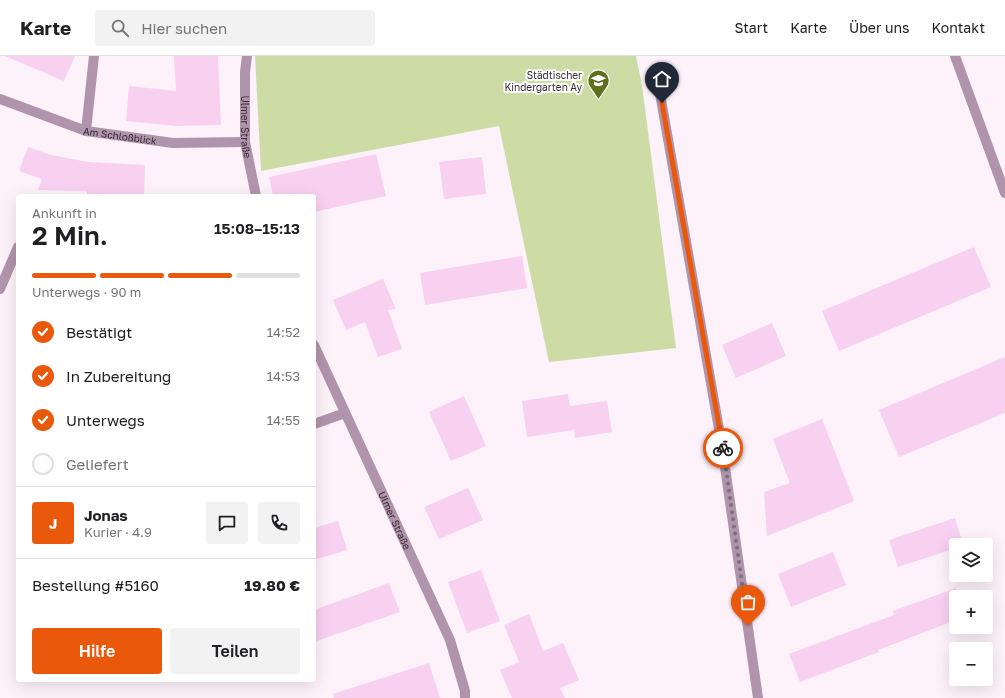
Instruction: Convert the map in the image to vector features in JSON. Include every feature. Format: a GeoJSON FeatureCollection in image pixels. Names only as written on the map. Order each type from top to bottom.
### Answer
{"type":"FeatureCollection","features":[{"type":"Feature","properties":{"kind":"street"},"geometry":{"type":"LineString","coordinates":[[86,131],[94,56]]}},
{"type":"Feature","properties":{"kind":"street","name":"Ulmer Straße"},"geometry":{"type":"LineString","coordinates":[[247,56],[245,72],[245,142],[256,194]]}},
{"type":"Feature","properties":{"kind":"street"},"geometry":{"type":"LineString","coordinates":[[954,56],[1005,193]]}},
{"type":"Feature","properties":{"kind":"street"},"geometry":{"type":"LineString","coordinates":[[659,88],[722,446],[758,698]]}},
{"type":"Feature","properties":{"kind":"street","name":"Am Schloßblick"},"geometry":{"type":"LineString","coordinates":[[0,99],[86,131],[173,143],[245,142]]}},
{"type":"Feature","properties":{"kind":"street"},"geometry":{"type":"LineString","coordinates":[[0,289],[16,252]]}},
{"type":"Feature","properties":{"kind":"street","name":"Ulmer Straße"},"geometry":{"type":"LineString","coordinates":[[316,349],[450,640],[465,691],[465,698]]}},
{"type":"Feature","properties":{"kind":"street"},"geometry":{"type":"LineString","coordinates":[[316,423],[345,413]]}},
{"type":"Feature","properties":{"kind":"green space"},"geometry":{"type":"Polygon","coordinates":[[[255,56],[636,56],[642,85],[676,348],[549,362],[499,126],[261,171],[255,56]]]}},
{"type":"Feature","properties":{"kind":"building"},"geometry":{"type":"Polygon","coordinates":[[[5,56],[75,56],[64,81],[5,56]]]}},
{"type":"Feature","properties":{"kind":"building"},"geometry":{"type":"Polygon","coordinates":[[[174,56],[218,56],[221,125],[177,126],[126,121],[129,86],[176,91],[174,56]]]}},
{"type":"Feature","properties":{"kind":"building"},"geometry":{"type":"Polygon","coordinates":[[[28,147],[51,155],[88,162],[145,165],[144,194],[87,194],[87,191],[38,190],[42,179],[19,171],[28,147]]]}},
{"type":"Feature","properties":{"kind":"building"},"geometry":{"type":"Polygon","coordinates":[[[376,154],[386,196],[316,212],[316,194],[273,194],[269,177],[376,154]]]}},
{"type":"Feature","properties":{"kind":"building"},"geometry":{"type":"Polygon","coordinates":[[[482,157],[486,194],[444,199],[439,162],[482,157]]]}},
{"type":"Feature","properties":{"kind":"building"},"geometry":{"type":"Polygon","coordinates":[[[974,247],[991,287],[839,351],[822,311],[974,247]]]}},
{"type":"Feature","properties":{"kind":"building"},"geometry":{"type":"Polygon","coordinates":[[[522,256],[527,288],[425,305],[420,273],[522,256]]]}},
{"type":"Feature","properties":{"kind":"building"},"geometry":{"type":"Polygon","coordinates":[[[383,279],[396,309],[388,310],[402,349],[378,357],[365,322],[346,330],[333,300],[383,279]]]}},
{"type":"Feature","properties":{"kind":"building"},"geometry":{"type":"Polygon","coordinates":[[[772,323],[786,356],[736,378],[722,345],[772,323]]]}},
{"type":"Feature","properties":{"kind":"building"},"geometry":{"type":"Polygon","coordinates":[[[1005,357],[1005,413],[899,457],[879,410],[1005,357]]]}},
{"type":"Feature","properties":{"kind":"building"},"geometry":{"type":"Polygon","coordinates":[[[568,394],[570,406],[607,401],[612,432],[575,438],[574,430],[527,437],[522,401],[568,394]]]}},
{"type":"Feature","properties":{"kind":"building"},"geometry":{"type":"Polygon","coordinates":[[[464,396],[486,446],[451,461],[429,412],[464,396]]]}},
{"type":"Feature","properties":{"kind":"building"},"geometry":{"type":"Polygon","coordinates":[[[822,419],[854,501],[767,536],[764,492],[790,483],[773,439],[822,419]]]}},
{"type":"Feature","properties":{"kind":"building"},"geometry":{"type":"Polygon","coordinates":[[[468,488],[483,520],[439,539],[424,507],[468,488]]]}},
{"type":"Feature","properties":{"kind":"building"},"geometry":{"type":"Polygon","coordinates":[[[955,518],[961,538],[949,538],[949,550],[898,567],[889,540],[955,518]]]}},
{"type":"Feature","properties":{"kind":"building"},"geometry":{"type":"Polygon","coordinates":[[[338,521],[347,550],[316,559],[316,527],[338,521]]]}},
{"type":"Feature","properties":{"kind":"building"},"geometry":{"type":"Polygon","coordinates":[[[833,552],[846,585],[791,607],[778,574],[833,552]]]}},
{"type":"Feature","properties":{"kind":"building"},"geometry":{"type":"Polygon","coordinates":[[[481,570],[500,621],[467,633],[448,582],[481,570]]]}},
{"type":"Feature","properties":{"kind":"building"},"geometry":{"type":"Polygon","coordinates":[[[389,583],[400,612],[316,641],[316,609],[389,583]]]}},
{"type":"Feature","properties":{"kind":"building"},"geometry":{"type":"Polygon","coordinates":[[[949,591],[949,623],[878,650],[879,652],[800,682],[789,654],[894,615],[893,611],[949,591]]]}},
{"type":"Feature","properties":{"kind":"building"},"geometry":{"type":"Polygon","coordinates":[[[529,614],[543,651],[563,643],[579,680],[560,688],[565,698],[512,698],[500,670],[519,662],[504,625],[529,614]]]}},
{"type":"Feature","properties":{"kind":"building"},"geometry":{"type":"Polygon","coordinates":[[[429,663],[440,698],[334,698],[333,694],[429,663]]]}},
{"type":"Feature","properties":{"kind":"way so far"},"geometry":{"type":"LineString","coordinates":[[723,448],[748,626]]}},
{"type":"Feature","properties":{"kind":"place","name":"Städtischer Kindergarten Ay"},"geometry":{"type":"Point","coordinates":[598,100]}},
{"type":"Feature","properties":{"kind":"route"},"geometry":{"type":"LineString","coordinates":[[662,103],[723,448]]}}]}
